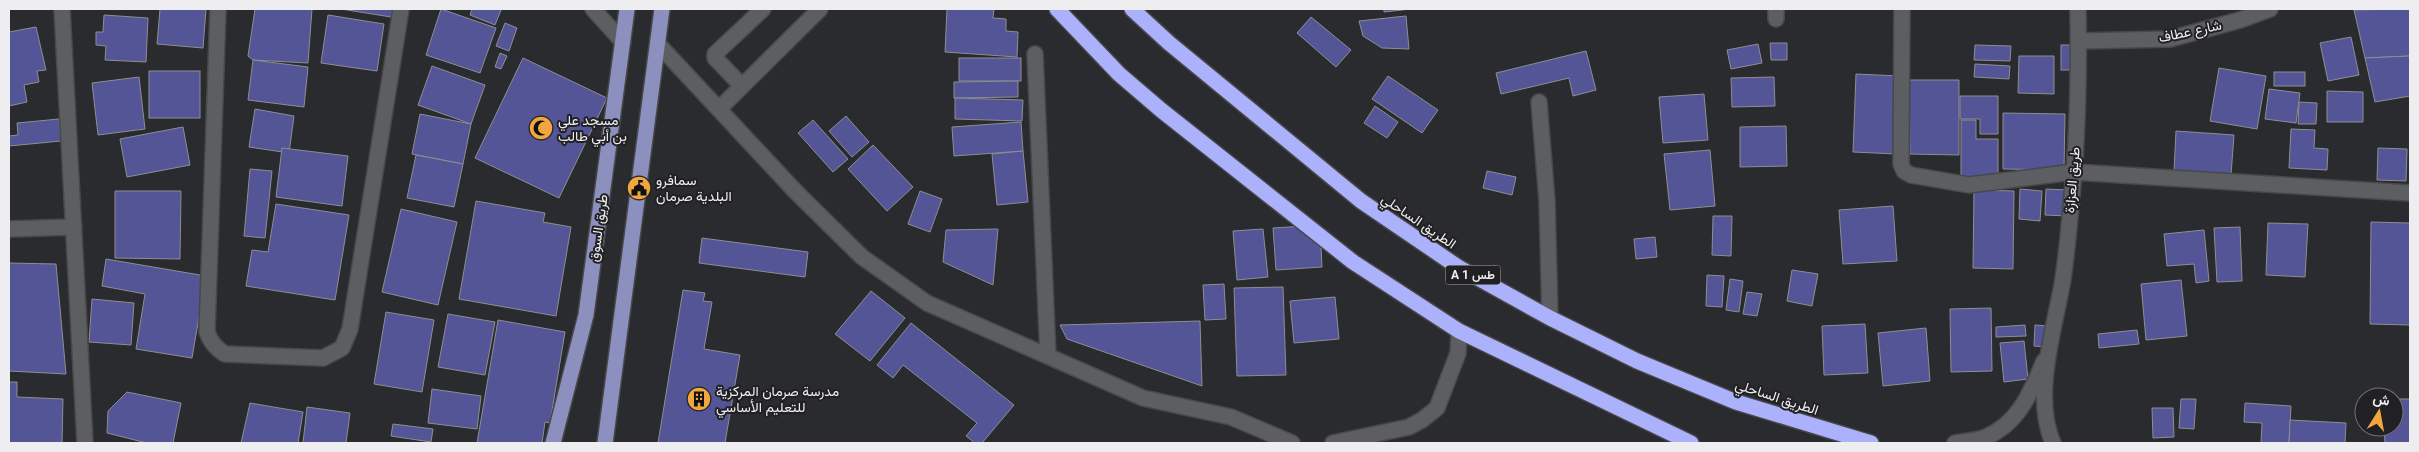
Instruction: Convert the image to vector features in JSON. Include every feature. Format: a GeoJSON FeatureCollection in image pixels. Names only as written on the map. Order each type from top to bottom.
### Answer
{"type":"FeatureCollection","features":[{"type":"Feature","properties":{"kind":"highway"},"geometry":{"type":"LineString","coordinates":[[1057,9],[1119,74],[1260,190],[1353,262],[1459,331],[1691,443]]}},
{"type":"Feature","properties":{"kind":"highway","name":"الطريق الساحلي"},"geometry":{"type":"LineString","coordinates":[[1132,9],[1169,43],[1361,201],[1458,267],[1550,318],[1637,361],[1736,402],[1871,443]]}},
{"type":"Feature","properties":{"kind":"main road","name":"طريق السوق"},"geometry":{"type":"LineString","coordinates":[[553,443],[586,315],[627,9]]}},
{"type":"Feature","properties":{"kind":"main road"},"geometry":{"type":"LineString","coordinates":[[605,443],[662,9]]}},
{"type":"Feature","properties":{"kind":"street"},"geometry":{"type":"LineString","coordinates":[[62,9],[85,443]]}},
{"type":"Feature","properties":{"kind":"street"},"geometry":{"type":"LineString","coordinates":[[218,9],[207,332],[210,341],[225,354],[323,358],[342,348],[350,329],[401,9]]}},
{"type":"Feature","properties":{"kind":"street"},"geometry":{"type":"LineString","coordinates":[[593,9],[623,42]]}},
{"type":"Feature","properties":{"kind":"street"},"geometry":{"type":"LineString","coordinates":[[742,86],[715,58],[715,54],[763,9]]}},
{"type":"Feature","properties":{"kind":"street"},"geometry":{"type":"LineString","coordinates":[[719,109],[820,9]]}},
{"type":"Feature","properties":{"kind":"street"},"geometry":{"type":"LineString","coordinates":[[1902,9],[1901,164],[1904,171],[1911,175],[1969,185],[2074,172],[2410,193]]}},
{"type":"Feature","properties":{"kind":"street","name":"طريق العزازة"},"geometry":{"type":"LineString","coordinates":[[2053,443],[2047,430],[2045,414],[2048,351],[2063,279],[2074,172],[2078,9]]}},
{"type":"Feature","properties":{"kind":"street","name":"شارع عطاف"},"geometry":{"type":"LineString","coordinates":[[2078,41],[2170,39],[2240,20],[2270,9]]}},
{"type":"Feature","properties":{"kind":"street"},"geometry":{"type":"LineString","coordinates":[[658,44],[796,192],[862,257],[927,303],[1143,398],[1231,417],[1292,443]]}},
{"type":"Feature","properties":{"kind":"street"},"geometry":{"type":"LineString","coordinates":[[1035,54],[1048,356]]}},
{"type":"Feature","properties":{"kind":"street"},"geometry":{"type":"LineString","coordinates":[[1539,102],[1547,201],[1550,318]]}},
{"type":"Feature","properties":{"kind":"street"},"geometry":{"type":"LineString","coordinates":[[9,229],[74,227]]}},
{"type":"Feature","properties":{"kind":"street"},"geometry":{"type":"LineString","coordinates":[[1333,443],[1409,427],[1422,420],[1437,408],[1458,353],[1459,331]]}},
{"type":"Feature","properties":{"kind":"street","name":"طريق العزازة"},"geometry":{"type":"LineString","coordinates":[[1955,443],[1986,437],[2009,423],[2028,399],[2048,351]]}},
{"type":"Feature","properties":{"kind":"building"},"geometry":{"type":"Polygon","coordinates":[[[160,9],[206,9],[203,48],[157,44],[160,9]]]}},
{"type":"Feature","properties":{"kind":"building"},"geometry":{"type":"Polygon","coordinates":[[[255,9],[312,9],[308,63],[253,60],[248,56],[255,9]]]}},
{"type":"Feature","properties":{"kind":"building"},"geometry":{"type":"Polygon","coordinates":[[[341,9],[393,9],[391,17],[341,9]]]}},
{"type":"Feature","properties":{"kind":"building"},"geometry":{"type":"Polygon","coordinates":[[[441,9],[496,28],[480,73],[426,55],[441,9]]]}},
{"type":"Feature","properties":{"kind":"building"},"geometry":{"type":"Polygon","coordinates":[[[472,9],[501,10],[495,25],[470,15],[472,9]]]}},
{"type":"Feature","properties":{"kind":"building"},"geometry":{"type":"Polygon","coordinates":[[[947,9],[994,9],[993,18],[1006,19],[1006,31],[1018,32],[1017,57],[945,52],[947,9]]]}},
{"type":"Feature","properties":{"kind":"building"},"geometry":{"type":"Polygon","coordinates":[[[1384,9],[1411,9],[1384,12],[1384,9]]]}},
{"type":"Feature","properties":{"kind":"building"},"geometry":{"type":"Polygon","coordinates":[[[2410,9],[2410,56],[2365,58],[2354,10],[2410,9]]]}},
{"type":"Feature","properties":{"kind":"building"},"geometry":{"type":"Polygon","coordinates":[[[104,15],[148,18],[146,62],[105,60],[106,46],[96,45],[96,32],[103,32],[104,15]]]}},
{"type":"Feature","properties":{"kind":"building"},"geometry":{"type":"Polygon","coordinates":[[[328,15],[384,24],[377,71],[321,63],[328,15]]]}},
{"type":"Feature","properties":{"kind":"building"},"geometry":{"type":"Polygon","coordinates":[[[1406,16],[1409,49],[1382,48],[1363,36],[1359,21],[1406,16]]]}},
{"type":"Feature","properties":{"kind":"building"},"geometry":{"type":"Polygon","coordinates":[[[1311,17],[1351,50],[1336,67],[1297,33],[1311,17]]]}},
{"type":"Feature","properties":{"kind":"building"},"geometry":{"type":"Polygon","coordinates":[[[505,23],[517,28],[509,51],[496,46],[505,23]]]}},
{"type":"Feature","properties":{"kind":"building"},"geometry":{"type":"Polygon","coordinates":[[[36,27],[46,70],[37,71],[39,82],[24,85],[27,102],[9,106],[9,32],[36,27]]]}},
{"type":"Feature","properties":{"kind":"building"},"geometry":{"type":"Polygon","coordinates":[[[2351,37],[2359,75],[2328,81],[2320,43],[2351,37]]]}},
{"type":"Feature","properties":{"kind":"building"},"geometry":{"type":"Polygon","coordinates":[[[1770,43],[1787,43],[1787,60],[1771,60],[1770,43]]]}},
{"type":"Feature","properties":{"kind":"building"},"geometry":{"type":"Polygon","coordinates":[[[1758,44],[1762,63],[1731,69],[1727,50],[1758,44]]]}},
{"type":"Feature","properties":{"kind":"building"},"geometry":{"type":"Polygon","coordinates":[[[1975,45],[2011,46],[2010,61],[1974,60],[1975,45]]]}},
{"type":"Feature","properties":{"kind":"building"},"geometry":{"type":"Polygon","coordinates":[[[2061,45],[2075,45],[2075,70],[2061,70],[2061,45]]]}},
{"type":"Feature","properties":{"kind":"building"},"geometry":{"type":"Polygon","coordinates":[[[1586,51],[1596,90],[1573,96],[1569,78],[1501,94],[1496,73],[1586,51]]]}},
{"type":"Feature","properties":{"kind":"building"},"geometry":{"type":"Polygon","coordinates":[[[500,53],[507,56],[501,69],[495,67],[500,53]]]}},
{"type":"Feature","properties":{"kind":"building"},"geometry":{"type":"Polygon","coordinates":[[[2019,56],[2054,56],[2054,94],[2018,93],[2019,56]]]}},
{"type":"Feature","properties":{"kind":"building"},"geometry":{"type":"Polygon","coordinates":[[[2410,56],[2410,96],[2375,102],[2365,58],[2410,56]]]}},
{"type":"Feature","properties":{"kind":"building","name":"مسجد علي بن أبي طالب"},"geometry":{"type":"Polygon","coordinates":[[[523,58],[607,98],[559,198],[475,158],[523,58]]]}},
{"type":"Feature","properties":{"kind":"building"},"geometry":{"type":"Polygon","coordinates":[[[959,58],[1021,58],[1021,81],[959,81],[959,58]]]}},
{"type":"Feature","properties":{"kind":"building"},"geometry":{"type":"Polygon","coordinates":[[[253,60],[308,67],[304,107],[248,100],[253,60]]]}},
{"type":"Feature","properties":{"kind":"building"},"geometry":{"type":"Polygon","coordinates":[[[1975,64],[2010,66],[2009,79],[1974,77],[1975,64]]]}},
{"type":"Feature","properties":{"kind":"building"},"geometry":{"type":"Polygon","coordinates":[[[432,66],[485,85],[471,124],[418,105],[432,66]]]}},
{"type":"Feature","properties":{"kind":"building"},"geometry":{"type":"Polygon","coordinates":[[[2219,68],[2266,76],[2257,129],[2210,121],[2219,68]]]}},
{"type":"Feature","properties":{"kind":"building"},"geometry":{"type":"Polygon","coordinates":[[[149,71],[200,71],[200,118],[149,118],[149,71]]]}},
{"type":"Feature","properties":{"kind":"building"},"geometry":{"type":"Polygon","coordinates":[[[2274,72],[2305,72],[2305,86],[2274,86],[2274,72]]]}},
{"type":"Feature","properties":{"kind":"building"},"geometry":{"type":"Polygon","coordinates":[[[1856,74],[1900,76],[1897,154],[1853,152],[1856,74]]]}},
{"type":"Feature","properties":{"kind":"building"},"geometry":{"type":"Polygon","coordinates":[[[1388,76],[1438,110],[1422,133],[1372,99],[1388,76]]]}},
{"type":"Feature","properties":{"kind":"building"},"geometry":{"type":"Polygon","coordinates":[[[139,77],[145,129],[98,135],[92,83],[139,77]]]}},
{"type":"Feature","properties":{"kind":"building"},"geometry":{"type":"Polygon","coordinates":[[[1774,77],[1775,106],[1732,107],[1731,78],[1774,77]]]}},
{"type":"Feature","properties":{"kind":"building"},"geometry":{"type":"Polygon","coordinates":[[[1909,80],[1959,80],[1959,155],[1910,154],[1909,80]]]}},
{"type":"Feature","properties":{"kind":"building"},"geometry":{"type":"Polygon","coordinates":[[[1018,81],[1018,97],[954,98],[954,82],[1018,81]]]}},
{"type":"Feature","properties":{"kind":"building"},"geometry":{"type":"Polygon","coordinates":[[[2269,89],[2300,93],[2296,123],[2265,119],[2269,89]]]}},
{"type":"Feature","properties":{"kind":"building"},"geometry":{"type":"Polygon","coordinates":[[[2327,91],[2363,92],[2363,122],[2327,122],[2327,91]]]}},
{"type":"Feature","properties":{"kind":"building"},"geometry":{"type":"Polygon","coordinates":[[[1704,94],[1708,140],[1663,143],[1659,97],[1704,94]]]}},
{"type":"Feature","properties":{"kind":"building"},"geometry":{"type":"Polygon","coordinates":[[[1960,96],[1998,96],[1998,134],[1980,134],[1980,119],[1960,119],[1960,96]]]}},
{"type":"Feature","properties":{"kind":"building"},"geometry":{"type":"Polygon","coordinates":[[[955,98],[1023,100],[1022,121],[955,119],[955,98]]]}},
{"type":"Feature","properties":{"kind":"building"},"geometry":{"type":"Polygon","coordinates":[[[2299,102],[2317,103],[2316,124],[2298,124],[2299,102]]]}},
{"type":"Feature","properties":{"kind":"building"},"geometry":{"type":"Polygon","coordinates":[[[1375,106],[1398,122],[1387,138],[1364,123],[1375,106]]]}},
{"type":"Feature","properties":{"kind":"building"},"geometry":{"type":"Polygon","coordinates":[[[255,109],[294,116],[289,153],[249,147],[255,109]]]}},
{"type":"Feature","properties":{"kind":"building"},"geometry":{"type":"Polygon","coordinates":[[[2003,113],[2065,114],[2064,170],[2003,169],[2003,113]]]}},
{"type":"Feature","properties":{"kind":"building"},"geometry":{"type":"Polygon","coordinates":[[[420,114],[471,124],[463,164],[412,154],[420,114]]]}},
{"type":"Feature","properties":{"kind":"building"},"geometry":{"type":"Polygon","coordinates":[[[846,116],[869,142],[852,157],[829,131],[846,116]]]}},
{"type":"Feature","properties":{"kind":"building"},"geometry":{"type":"Polygon","coordinates":[[[59,119],[61,141],[9,146],[9,136],[18,135],[17,123],[59,119]]]}},
{"type":"Feature","properties":{"kind":"building"},"geometry":{"type":"Polygon","coordinates":[[[813,120],[848,159],[833,172],[798,133],[813,120]]]}},
{"type":"Feature","properties":{"kind":"building"},"geometry":{"type":"Polygon","coordinates":[[[1961,120],[1976,120],[1976,139],[1998,139],[1998,180],[1961,180],[1961,120]]]}},
{"type":"Feature","properties":{"kind":"building"},"geometry":{"type":"Polygon","coordinates":[[[1021,122],[1023,151],[954,156],[952,127],[1021,122]]]}},
{"type":"Feature","properties":{"kind":"building"},"geometry":{"type":"Polygon","coordinates":[[[1786,126],[1787,166],[1740,167],[1740,127],[1786,126]]]}},
{"type":"Feature","properties":{"kind":"building"},"geometry":{"type":"Polygon","coordinates":[[[183,127],[190,165],[127,177],[120,139],[183,127]]]}},
{"type":"Feature","properties":{"kind":"building"},"geometry":{"type":"Polygon","coordinates":[[[2291,129],[2315,130],[2314,148],[2328,149],[2327,170],[2289,168],[2291,129]]]}},
{"type":"Feature","properties":{"kind":"building"},"geometry":{"type":"Polygon","coordinates":[[[2176,131],[2234,135],[2231,175],[2174,171],[2176,131]]]}},
{"type":"Feature","properties":{"kind":"building"},"geometry":{"type":"Polygon","coordinates":[[[873,145],[913,187],[887,211],[848,169],[873,145]]]}},
{"type":"Feature","properties":{"kind":"building"},"geometry":{"type":"Polygon","coordinates":[[[282,148],[348,156],[342,206],[276,197],[282,148]]]}},
{"type":"Feature","properties":{"kind":"building"},"geometry":{"type":"Polygon","coordinates":[[[2378,148],[2407,149],[2406,181],[2377,180],[2378,148]]]}},
{"type":"Feature","properties":{"kind":"building"},"geometry":{"type":"Polygon","coordinates":[[[1710,150],[1715,206],[1670,210],[1664,154],[1710,150]]]}},
{"type":"Feature","properties":{"kind":"building"},"geometry":{"type":"Polygon","coordinates":[[[1023,151],[1028,202],[997,205],[992,154],[1023,151]]]}},
{"type":"Feature","properties":{"kind":"building"},"geometry":{"type":"Polygon","coordinates":[[[416,155],[463,164],[454,207],[407,198],[416,155]]]}},
{"type":"Feature","properties":{"kind":"building"},"geometry":{"type":"Polygon","coordinates":[[[250,169],[272,171],[265,238],[244,236],[250,169]]]}},
{"type":"Feature","properties":{"kind":"building"},"geometry":{"type":"Polygon","coordinates":[[[1487,171],[1516,177],[1512,195],[1483,188],[1487,171]]]}},
{"type":"Feature","properties":{"kind":"building"},"geometry":{"type":"Polygon","coordinates":[[[2020,189],[2042,191],[2040,221],[2019,219],[2020,189]]]}},
{"type":"Feature","properties":{"kind":"building"},"geometry":{"type":"Polygon","coordinates":[[[2046,189],[2069,190],[2068,216],[2045,215],[2046,189]]]}},
{"type":"Feature","properties":{"kind":"building"},"geometry":{"type":"Polygon","coordinates":[[[1974,190],[2014,191],[2013,269],[1973,268],[1974,190]]]}},
{"type":"Feature","properties":{"kind":"building"},"geometry":{"type":"Polygon","coordinates":[[[115,191],[181,191],[180,259],[115,258],[115,191]]]}},
{"type":"Feature","properties":{"kind":"building"},"geometry":{"type":"Polygon","coordinates":[[[920,191],[942,199],[930,232],[908,224],[920,191]]]}},
{"type":"Feature","properties":{"kind":"building"},"geometry":{"type":"Polygon","coordinates":[[[476,201],[545,213],[543,222],[571,227],[556,316],[459,299],[476,201]]]}},
{"type":"Feature","properties":{"kind":"building"},"geometry":{"type":"Polygon","coordinates":[[[276,204],[349,215],[335,300],[246,286],[252,250],[268,252],[276,204]]]}},
{"type":"Feature","properties":{"kind":"building"},"geometry":{"type":"Polygon","coordinates":[[[1893,206],[1897,261],[1843,264],[1839,210],[1893,206]]]}},
{"type":"Feature","properties":{"kind":"building"},"geometry":{"type":"Polygon","coordinates":[[[401,209],[457,222],[438,305],[382,292],[401,209]]]}},
{"type":"Feature","properties":{"kind":"building"},"geometry":{"type":"Polygon","coordinates":[[[1713,216],[1732,216],[1731,256],[1712,255],[1713,216]]]}},
{"type":"Feature","properties":{"kind":"building"},"geometry":{"type":"Polygon","coordinates":[[[2371,222],[2410,223],[2410,325],[2370,324],[2371,222]]]}},
{"type":"Feature","properties":{"kind":"building"},"geometry":{"type":"Polygon","coordinates":[[[2268,223],[2308,224],[2305,277],[2266,275],[2268,223]]]}},
{"type":"Feature","properties":{"kind":"building"},"geometry":{"type":"Polygon","coordinates":[[[1320,225],[1322,267],[1276,270],[1273,228],[1320,225]]]}},
{"type":"Feature","properties":{"kind":"building"},"geometry":{"type":"Polygon","coordinates":[[[2240,227],[2242,281],[2217,282],[2214,228],[2240,227]]]}},
{"type":"Feature","properties":{"kind":"building"},"geometry":{"type":"Polygon","coordinates":[[[998,229],[993,285],[943,262],[946,230],[998,229]]]}},
{"type":"Feature","properties":{"kind":"building"},"geometry":{"type":"Polygon","coordinates":[[[1263,229],[1268,277],[1237,280],[1233,231],[1263,229]]]}},
{"type":"Feature","properties":{"kind":"building"},"geometry":{"type":"Polygon","coordinates":[[[2204,230],[2209,281],[2196,283],[2194,264],[2167,266],[2164,234],[2204,230]]]}},
{"type":"Feature","properties":{"kind":"building"},"geometry":{"type":"Polygon","coordinates":[[[1655,237],[1657,257],[1636,259],[1634,239],[1655,237]]]}},
{"type":"Feature","properties":{"kind":"building"},"geometry":{"type":"Polygon","coordinates":[[[702,238],[808,252],[805,277],[699,263],[702,238]]]}},
{"type":"Feature","properties":{"kind":"building"},"geometry":{"type":"Polygon","coordinates":[[[106,259],[206,276],[192,358],[136,349],[145,294],[102,286],[106,259]]]}},
{"type":"Feature","properties":{"kind":"building"},"geometry":{"type":"Polygon","coordinates":[[[9,263],[56,264],[66,374],[9,371],[9,263]]]}},
{"type":"Feature","properties":{"kind":"building"},"geometry":{"type":"Polygon","coordinates":[[[1792,270],[1818,274],[1812,306],[1787,301],[1792,270]]]}},
{"type":"Feature","properties":{"kind":"building"},"geometry":{"type":"Polygon","coordinates":[[[1707,275],[1724,276],[1722,307],[1706,306],[1707,275]]]}},
{"type":"Feature","properties":{"kind":"building"},"geometry":{"type":"Polygon","coordinates":[[[1730,279],[1743,281],[1739,312],[1726,310],[1730,279]]]}},
{"type":"Feature","properties":{"kind":"building"},"geometry":{"type":"Polygon","coordinates":[[[2181,280],[2187,336],[2146,340],[2141,284],[2181,280]]]}},
{"type":"Feature","properties":{"kind":"building"},"geometry":{"type":"Polygon","coordinates":[[[1224,284],[1226,319],[1205,320],[1203,285],[1224,284]]]}},
{"type":"Feature","properties":{"kind":"building"},"geometry":{"type":"Polygon","coordinates":[[[1283,287],[1286,375],[1237,376],[1234,288],[1283,287]]]}},
{"type":"Feature","properties":{"kind":"building","name":"مدرسة صرمان المركزية للتعليم الأساسي"},"geometry":{"type":"Polygon","coordinates":[[[683,290],[705,293],[703,301],[712,302],[704,349],[740,355],[725,443],[658,443],[683,290]]]}},
{"type":"Feature","properties":{"kind":"building"},"geometry":{"type":"Polygon","coordinates":[[[871,291],[905,318],[870,361],[835,334],[871,291]]]}},
{"type":"Feature","properties":{"kind":"building"},"geometry":{"type":"Polygon","coordinates":[[[1747,292],[1762,294],[1757,316],[1743,314],[1747,292]]]}},
{"type":"Feature","properties":{"kind":"building"},"geometry":{"type":"Polygon","coordinates":[[[1335,297],[1339,339],[1294,343],[1290,301],[1335,297]]]}},
{"type":"Feature","properties":{"kind":"building"},"geometry":{"type":"Polygon","coordinates":[[[92,299],[134,303],[131,345],[89,342],[92,299]]]}},
{"type":"Feature","properties":{"kind":"building"},"geometry":{"type":"Polygon","coordinates":[[[1991,308],[1992,371],[1951,372],[1950,309],[1991,308]]]}},
{"type":"Feature","properties":{"kind":"building"},"geometry":{"type":"Polygon","coordinates":[[[386,312],[434,320],[422,392],[374,384],[386,312]]]}},
{"type":"Feature","properties":{"kind":"building"},"geometry":{"type":"Polygon","coordinates":[[[448,314],[495,322],[485,375],[438,367],[448,314]]]}},
{"type":"Feature","properties":{"kind":"building"},"geometry":{"type":"Polygon","coordinates":[[[498,320],[565,332],[550,423],[545,422],[542,443],[477,443],[498,320]]]}},
{"type":"Feature","properties":{"kind":"building"},"geometry":{"type":"Polygon","coordinates":[[[1200,321],[1202,386],[1067,339],[1060,325],[1200,321]]]}},
{"type":"Feature","properties":{"kind":"building"},"geometry":{"type":"Polygon","coordinates":[[[911,323],[1014,405],[982,443],[975,443],[966,436],[977,423],[903,365],[893,378],[877,365],[911,323]]]}},
{"type":"Feature","properties":{"kind":"building"},"geometry":{"type":"Polygon","coordinates":[[[1865,324],[1868,373],[1824,375],[1822,326],[1865,324]]]}},
{"type":"Feature","properties":{"kind":"building"},"geometry":{"type":"Polygon","coordinates":[[[2025,325],[2026,336],[1996,337],[1996,327],[2025,325]]]}},
{"type":"Feature","properties":{"kind":"building"},"geometry":{"type":"Polygon","coordinates":[[[2035,325],[2049,326],[2047,347],[2034,346],[2035,325]]]}},
{"type":"Feature","properties":{"kind":"building"},"geometry":{"type":"Polygon","coordinates":[[[1926,328],[1930,381],[1883,386],[1878,333],[1926,328]]]}},
{"type":"Feature","properties":{"kind":"building"},"geometry":{"type":"Polygon","coordinates":[[[2137,330],[2139,344],[2099,348],[2098,334],[2137,330]]]}},
{"type":"Feature","properties":{"kind":"building"},"geometry":{"type":"Polygon","coordinates":[[[2024,341],[2028,379],[2004,382],[2000,343],[2024,341]]]}},
{"type":"Feature","properties":{"kind":"building"},"geometry":{"type":"Polygon","coordinates":[[[9,382],[17,382],[17,397],[63,399],[62,443],[9,443],[9,382]]]}},
{"type":"Feature","properties":{"kind":"building"},"geometry":{"type":"Polygon","coordinates":[[[432,389],[481,396],[477,429],[428,423],[432,389]]]}},
{"type":"Feature","properties":{"kind":"building"},"geometry":{"type":"Polygon","coordinates":[[[127,392],[181,403],[173,443],[147,443],[107,433],[108,411],[127,392]]]}},
{"type":"Feature","properties":{"kind":"building"},"geometry":{"type":"Polygon","coordinates":[[[2181,399],[2196,399],[2194,429],[2179,428],[2181,399]]]}},
{"type":"Feature","properties":{"kind":"building"},"geometry":{"type":"Polygon","coordinates":[[[2404,399],[2410,399],[2410,443],[2385,443],[2385,437],[2404,437],[2404,399]]]}},
{"type":"Feature","properties":{"kind":"building"},"geometry":{"type":"Polygon","coordinates":[[[250,403],[303,412],[298,443],[241,443],[250,403]]]}},
{"type":"Feature","properties":{"kind":"building"},"geometry":{"type":"Polygon","coordinates":[[[2245,403],[2291,406],[2289,443],[2261,443],[2262,423],[2244,422],[2245,403]]]}},
{"type":"Feature","properties":{"kind":"building"},"geometry":{"type":"Polygon","coordinates":[[[307,407],[350,413],[346,443],[303,443],[307,407]]]}},
{"type":"Feature","properties":{"kind":"building"},"geometry":{"type":"Polygon","coordinates":[[[2152,408],[2173,408],[2174,437],[2153,438],[2152,408]]]}},
{"type":"Feature","properties":{"kind":"building"},"geometry":{"type":"Polygon","coordinates":[[[2290,420],[2346,423],[2345,443],[2289,443],[2290,420]]]}},
{"type":"Feature","properties":{"kind":"building"},"geometry":{"type":"Polygon","coordinates":[[[393,424],[433,429],[431,442],[391,436],[393,424]]]}},
{"type":"Feature","properties":{"kind":"place","name":"مسجد علي بن أبي طالب"},"geometry":{"type":"Point","coordinates":[541,128]}},
{"type":"Feature","properties":{"kind":"place","name":"سمافرو البلدية صرمان"},"geometry":{"type":"Point","coordinates":[639,188]}},
{"type":"Feature","properties":{"kind":"place","name":"مدرسة صرمان المركزية للتعليم الأساسي"},"geometry":{"type":"Point","coordinates":[699,399]}}]}
